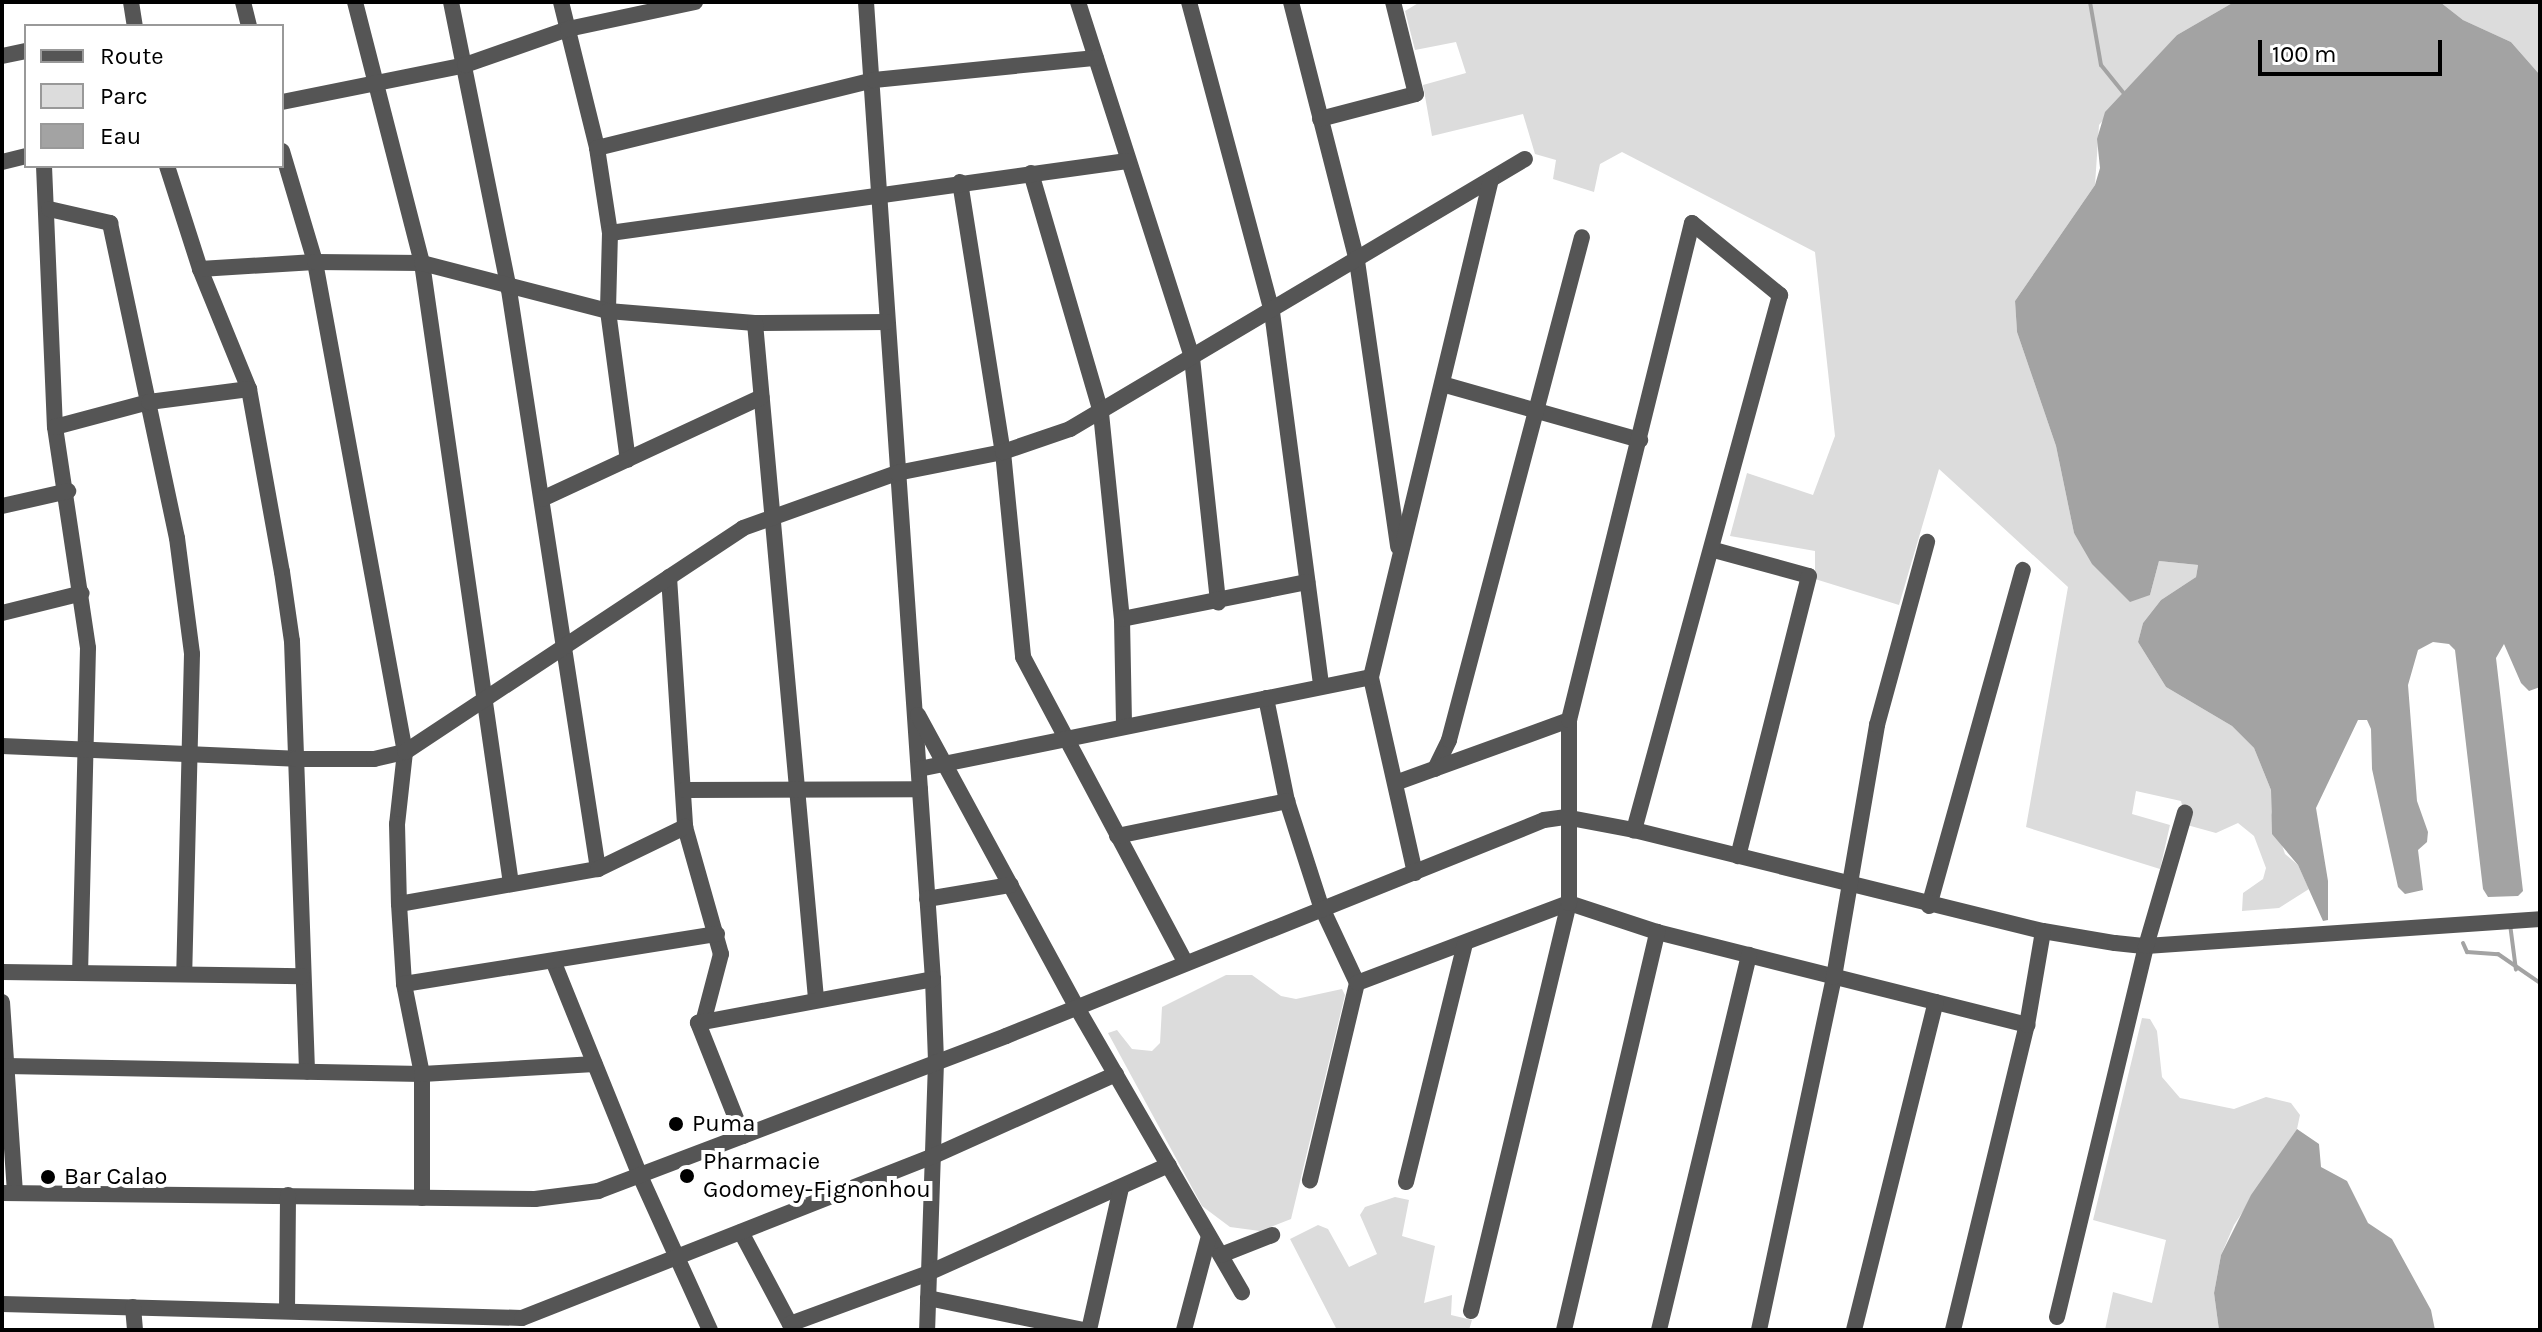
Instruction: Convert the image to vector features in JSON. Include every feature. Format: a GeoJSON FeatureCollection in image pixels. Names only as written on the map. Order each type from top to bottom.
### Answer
{"type":"FeatureCollection","features":[{"type":"Feature","properties":{"kind":"street"},"geometry":{"type":"LineString","coordinates":[[131,2],[135,24]]}},
{"type":"Feature","properties":{"kind":"street"},"geometry":{"type":"LineString","coordinates":[[243,2],[248,24]]}},
{"type":"Feature","properties":{"kind":"street"},"geometry":{"type":"LineString","coordinates":[[355,2],[422,263],[511,884]]}},
{"type":"Feature","properties":{"kind":"street"},"geometry":{"type":"LineString","coordinates":[[451,2],[509,290],[598,869]]}},
{"type":"Feature","properties":{"kind":"street"},"geometry":{"type":"LineString","coordinates":[[561,2],[597,148],[610,233],[608,311],[628,460]]}},
{"type":"Feature","properties":{"kind":"street"},"geometry":{"type":"LineString","coordinates":[[284,102],[465,65],[568,29],[695,2]]}},
{"type":"Feature","properties":{"kind":"street"},"geometry":{"type":"LineString","coordinates":[[866,2],[874,80],[887,322],[933,979],[936,1062],[929,1158],[927,1330]]}},
{"type":"Feature","properties":{"kind":"street"},"geometry":{"type":"LineString","coordinates":[[1078,2],[1192,358],[1218,603]]}},
{"type":"Feature","properties":{"kind":"street"},"geometry":{"type":"LineString","coordinates":[[1189,2],[1272,312],[1321,686]]}},
{"type":"Feature","properties":{"kind":"street"},"geometry":{"type":"LineString","coordinates":[[1291,2],[1357,261],[1400,557]]}},
{"type":"Feature","properties":{"kind":"street"},"geometry":{"type":"LineString","coordinates":[[1320,119],[1416,94],[1393,2]]}},
{"type":"Feature","properties":{"kind":"street"},"geometry":{"type":"LineString","coordinates":[[2,56],[24,51]]}},
{"type":"Feature","properties":{"kind":"street"},"geometry":{"type":"LineString","coordinates":[[597,148],[874,80],[1096,58]]}},
{"type":"Feature","properties":{"kind":"street"},"geometry":{"type":"LineString","coordinates":[[2,162],[24,156]]}},
{"type":"Feature","properties":{"kind":"street"},"geometry":{"type":"LineString","coordinates":[[284,158],[315,262],[405,752],[397,814],[399,904],[404,984],[422,1074],[422,1198]]}},
{"type":"Feature","properties":{"kind":"street"},"geometry":{"type":"LineString","coordinates":[[2,746],[191,757],[296,759],[374,759],[405,752],[743,528],[897,473],[1003,452],[1101,413],[1525,159]]}},
{"type":"Feature","properties":{"kind":"street"},"geometry":{"type":"LineString","coordinates":[[610,233],[879,192],[1127,161]]}},
{"type":"Feature","properties":{"kind":"street"},"geometry":{"type":"LineString","coordinates":[[44,168],[49,209],[55,427],[68,491],[88,648],[82,752],[80,973]]}},
{"type":"Feature","properties":{"kind":"street"},"geometry":{"type":"LineString","coordinates":[[168,168],[200,269],[249,389],[292,641],[307,1072]]}},
{"type":"Feature","properties":{"kind":"street"},"geometry":{"type":"LineString","coordinates":[[1031,173],[1101,413],[1122,619],[1124,726]]}},
{"type":"Feature","properties":{"kind":"street"},"geometry":{"type":"LineString","coordinates":[[1415,873],[1398,782],[1371,677],[1491,179]]}},
{"type":"Feature","properties":{"kind":"street"},"geometry":{"type":"LineString","coordinates":[[960,182],[1003,452],[1023,657],[1185,962]]}},
{"type":"Feature","properties":{"kind":"street"},"geometry":{"type":"LineString","coordinates":[[49,209],[110,223],[149,402],[187,603],[191,757],[184,974]]}},
{"type":"Feature","properties":{"kind":"street"},"geometry":{"type":"LineString","coordinates":[[1471,1311],[1569,903],[1565,817],[1569,720],[1692,223],[1780,295],[1714,550],[1634,830]]}},
{"type":"Feature","properties":{"kind":"street"},"geometry":{"type":"LineString","coordinates":[[1435,769],[1449,740],[1539,411],[1582,237]]}},
{"type":"Feature","properties":{"kind":"street"},"geometry":{"type":"LineString","coordinates":[[200,269],[315,262],[422,263],[509,290],[608,311],[755,323],[887,322]]}},
{"type":"Feature","properties":{"kind":"street"},"geometry":{"type":"LineString","coordinates":[[755,323],[775,515],[796,792],[816,998]]}},
{"type":"Feature","properties":{"kind":"street"},"geometry":{"type":"LineString","coordinates":[[1442,384],[1640,440]]}},
{"type":"Feature","properties":{"kind":"street"},"geometry":{"type":"LineString","coordinates":[[55,427],[149,402],[249,389]]}},
{"type":"Feature","properties":{"kind":"street"},"geometry":{"type":"LineString","coordinates":[[542,499],[762,397]]}},
{"type":"Feature","properties":{"kind":"street"},"geometry":{"type":"LineString","coordinates":[[2,506],[68,491]]}},
{"type":"Feature","properties":{"kind":"street"},"geometry":{"type":"LineString","coordinates":[[1759,1330],[1834,977],[1877,725],[1927,542]]}},
{"type":"Feature","properties":{"kind":"street"},"geometry":{"type":"LineString","coordinates":[[1714,550],[1809,576],[1738,856]]}},
{"type":"Feature","properties":{"kind":"street"},"geometry":{"type":"LineString","coordinates":[[1929,906],[2023,570]]}},
{"type":"Feature","properties":{"kind":"street"},"geometry":{"type":"LineString","coordinates":[[669,577],[685,827],[717,934],[719,969],[704,1019],[697,1029],[743,1136]]}},
{"type":"Feature","properties":{"kind":"street"},"geometry":{"type":"LineString","coordinates":[[1122,619],[1218,603],[1307,582]]}},
{"type":"Feature","properties":{"kind":"street"},"geometry":{"type":"LineString","coordinates":[[2,613],[82,593]]}},
{"type":"Feature","properties":{"kind":"street"},"geometry":{"type":"LineString","coordinates":[[919,769],[1371,677]]}},
{"type":"Feature","properties":{"kind":"street"},"geometry":{"type":"LineString","coordinates":[[1266,698],[1287,801],[1321,906],[1357,983],[1310,1180]]}},
{"type":"Feature","properties":{"kind":"street"},"geometry":{"type":"LineString","coordinates":[[915,710],[1076,1006],[1242,1292]]}},
{"type":"Feature","properties":{"kind":"street"},"geometry":{"type":"LineString","coordinates":[[1398,782],[1569,720]]}},
{"type":"Feature","properties":{"kind":"street"},"geometry":{"type":"LineString","coordinates":[[684,790],[796,792],[920,789]]}},
{"type":"Feature","properties":{"kind":"street"},"geometry":{"type":"LineString","coordinates":[[1117,836],[1287,801]]}},
{"type":"Feature","properties":{"kind":"street"},"geometry":{"type":"LineString","coordinates":[[2057,1317],[2146,946],[2185,813]]}},
{"type":"Feature","properties":{"kind":"street"},"geometry":{"type":"LineString","coordinates":[[2,1002],[8,1193],[565,1198],[641,1178],[1321,906],[1415,873],[1544,820],[1565,817],[1634,830],[1929,906],[2043,931],[2146,946],[2540,919]]}},
{"type":"Feature","properties":{"kind":"street"},"geometry":{"type":"LineString","coordinates":[[399,904],[598,869],[685,827]]}},
{"type":"Feature","properties":{"kind":"street"},"geometry":{"type":"LineString","coordinates":[[927,899],[1011,885]]}},
{"type":"Feature","properties":{"kind":"street"},"geometry":{"type":"LineString","coordinates":[[1357,983],[1569,903],[1657,932],[2027,1025]]}},
{"type":"Feature","properties":{"kind":"street"},"geometry":{"type":"LineString","coordinates":[[1953,1330],[2027,1025],[2043,931]]}},
{"type":"Feature","properties":{"kind":"street"},"geometry":{"type":"LineString","coordinates":[[1564,1330],[1657,932]]}},
{"type":"Feature","properties":{"kind":"street"},"geometry":{"type":"LineString","coordinates":[[404,984],[554,963],[717,934]]}},
{"type":"Feature","properties":{"kind":"street"},"geometry":{"type":"LineString","coordinates":[[1406,1182],[1465,944]]}},
{"type":"Feature","properties":{"kind":"street"},"geometry":{"type":"LineString","coordinates":[[1659,1330],[1749,955]]}},
{"type":"Feature","properties":{"kind":"street"},"geometry":{"type":"LineString","coordinates":[[554,963],[641,1178],[710,1330]]}},
{"type":"Feature","properties":{"kind":"street"},"geometry":{"type":"LineString","coordinates":[[2,972],[302,976]]}},
{"type":"Feature","properties":{"kind":"street"},"geometry":{"type":"LineString","coordinates":[[704,1019],[933,979]]}},
{"type":"Feature","properties":{"kind":"street"},"geometry":{"type":"LineString","coordinates":[[1854,1330],[1936,1002]]}},
{"type":"Feature","properties":{"kind":"street"},"geometry":{"type":"LineString","coordinates":[[6,1066],[422,1074],[595,1064]]}},
{"type":"Feature","properties":{"kind":"street"},"geometry":{"type":"LineString","coordinates":[[2,1304],[287,1311],[522,1324],[741,1232],[929,1158],[1116,1074]]}},
{"type":"Feature","properties":{"kind":"street"},"geometry":{"type":"LineString","coordinates":[[741,1232],[792,1327],[926,1274],[1169,1165]]}},
{"type":"Feature","properties":{"kind":"street"},"geometry":{"type":"LineString","coordinates":[[928,1298],[1086,1330],[1121,1188]]}},
{"type":"Feature","properties":{"kind":"street"},"geometry":{"type":"LineString","coordinates":[[287,1311],[288,1195]]}},
{"type":"Feature","properties":{"kind":"street"},"geometry":{"type":"LineString","coordinates":[[1221,1255],[1272,1235]]}},
{"type":"Feature","properties":{"kind":"street"},"geometry":{"type":"LineString","coordinates":[[1184,1330],[1209,1236]]}},
{"type":"Feature","properties":{"kind":"street"},"geometry":{"type":"LineString","coordinates":[[133,1307],[135,1330]]}},
{"type":"Feature","properties":{"kind":"green space"},"geometry":{"type":"Polygon","coordinates":[[[1420,2],[2234,2],[2177,35],[2099,125],[2095,185],[2015,301],[2017,332],[2056,446],[2074,533],[2119,589],[2150,595],[2159,561],[2198,565],[2196,577],[2161,600],[2143,623],[2138,642],[2166,687],[2232,726],[2254,748],[2271,790],[2271,812],[2285,854],[2298,865],[2309,889],[2279,908],[2242,911],[2243,893],[2263,879],[2266,868],[2254,836],[2238,823],[2216,833],[2187,825],[2181,801],[2136,791],[2132,814],[2170,825],[2160,869],[2026,827],[2068,587],[1939,469],[1899,605],[1815,579],[1815,551],[1730,536],[1747,473],[1813,495],[1835,436],[1815,252],[1622,152],[1600,164],[1594,192],[1553,179],[1556,160],[1535,154],[1523,114],[1432,136],[1423,85],[1466,73],[1456,42],[1415,50],[1405,11],[1420,2]]]}},
{"type":"Feature","properties":{"kind":"green space"},"geometry":{"type":"Polygon","coordinates":[[[2440,2],[2540,2],[2540,75],[2511,42],[2463,20],[2440,2]]]}},
{"type":"Feature","properties":{"kind":"green space"},"geometry":{"type":"Polygon","coordinates":[[[1226,975],[1252,975],[1281,996],[1296,999],[1342,989],[1345,995],[1291,1219],[1260,1231],[1230,1227],[1202,1206],[1108,1033],[1117,1030],[1132,1049],[1152,1051],[1160,1043],[1162,1007],[1226,975]]]}},
{"type":"Feature","properties":{"kind":"green space"},"geometry":{"type":"Polygon","coordinates":[[[2142,1018],[2150,1019],[2157,1031],[2162,1077],[2180,1098],[2234,1109],[2266,1097],[2291,1103],[2300,1115],[2297,1129],[2234,1225],[2221,1255],[2214,1293],[2219,1330],[2105,1330],[2113,1292],[2152,1303],[2166,1240],[2093,1220],[2142,1018]]]}},
{"type":"Feature","properties":{"kind":"green space"},"geometry":{"type":"Polygon","coordinates":[[[1395,1197],[1409,1200],[1402,1236],[1435,1246],[1424,1303],[1452,1295],[1451,1315],[1472,1320],[1469,1330],[1337,1330],[1290,1239],[1318,1225],[1328,1229],[1349,1267],[1377,1254],[1360,1215],[1365,1207],[1395,1197]]]}},
{"type":"Feature","properties":{"kind":"water"},"geometry":{"type":"Polygon","coordinates":[[[2234,2],[2440,2],[2463,20],[2511,42],[2540,75],[2540,687],[2529,691],[2521,683],[2504,644],[2496,658],[2523,891],[2518,896],[2488,897],[2483,889],[2455,650],[2449,644],[2433,642],[2418,650],[2408,685],[2417,801],[2428,832],[2427,842],[2418,850],[2423,890],[2405,894],[2398,887],[2372,769],[2371,729],[2367,720],[2358,720],[2316,808],[2328,881],[2328,920],[2323,921],[2298,865],[2272,834],[2271,790],[2254,748],[2232,726],[2166,687],[2138,642],[2143,623],[2161,600],[2196,577],[2198,565],[2159,561],[2150,595],[2130,602],[2092,564],[2074,533],[2056,446],[2017,332],[2015,301],[2095,185],[2100,168],[2097,139],[2105,112],[2177,35],[2234,2]]]}},
{"type":"Feature","properties":{"kind":"water"},"geometry":{"type":"Polygon","coordinates":[[[2297,1129],[2319,1144],[2321,1167],[2347,1181],[2368,1223],[2392,1239],[2431,1310],[2435,1330],[2219,1330],[2214,1293],[2221,1255],[2251,1195],[2297,1129]]]}},
{"type":"Feature","properties":{"kind":"waterway"},"geometry":{"type":"LineString","coordinates":[[2090,2],[2101,65],[2123,92]]}},
{"type":"Feature","properties":{"kind":"waterway"},"geometry":{"type":"LineString","coordinates":[[2510,924],[2516,970]]}},
{"type":"Feature","properties":{"kind":"waterway"},"geometry":{"type":"LineString","coordinates":[[2463,943],[2467,952],[2498,954],[2540,983]]}},
{"type":"Feature","properties":{"kind":"place","name":"Puma"},"geometry":{"type":"Point","coordinates":[676,1124]}},
{"type":"Feature","properties":{"kind":"place","name":"Pharmacie Godomey-Fignonhou"},"geometry":{"type":"Point","coordinates":[687,1176]}},
{"type":"Feature","properties":{"kind":"place","name":"Bar Calao"},"geometry":{"type":"Point","coordinates":[48,1177]}}]}
